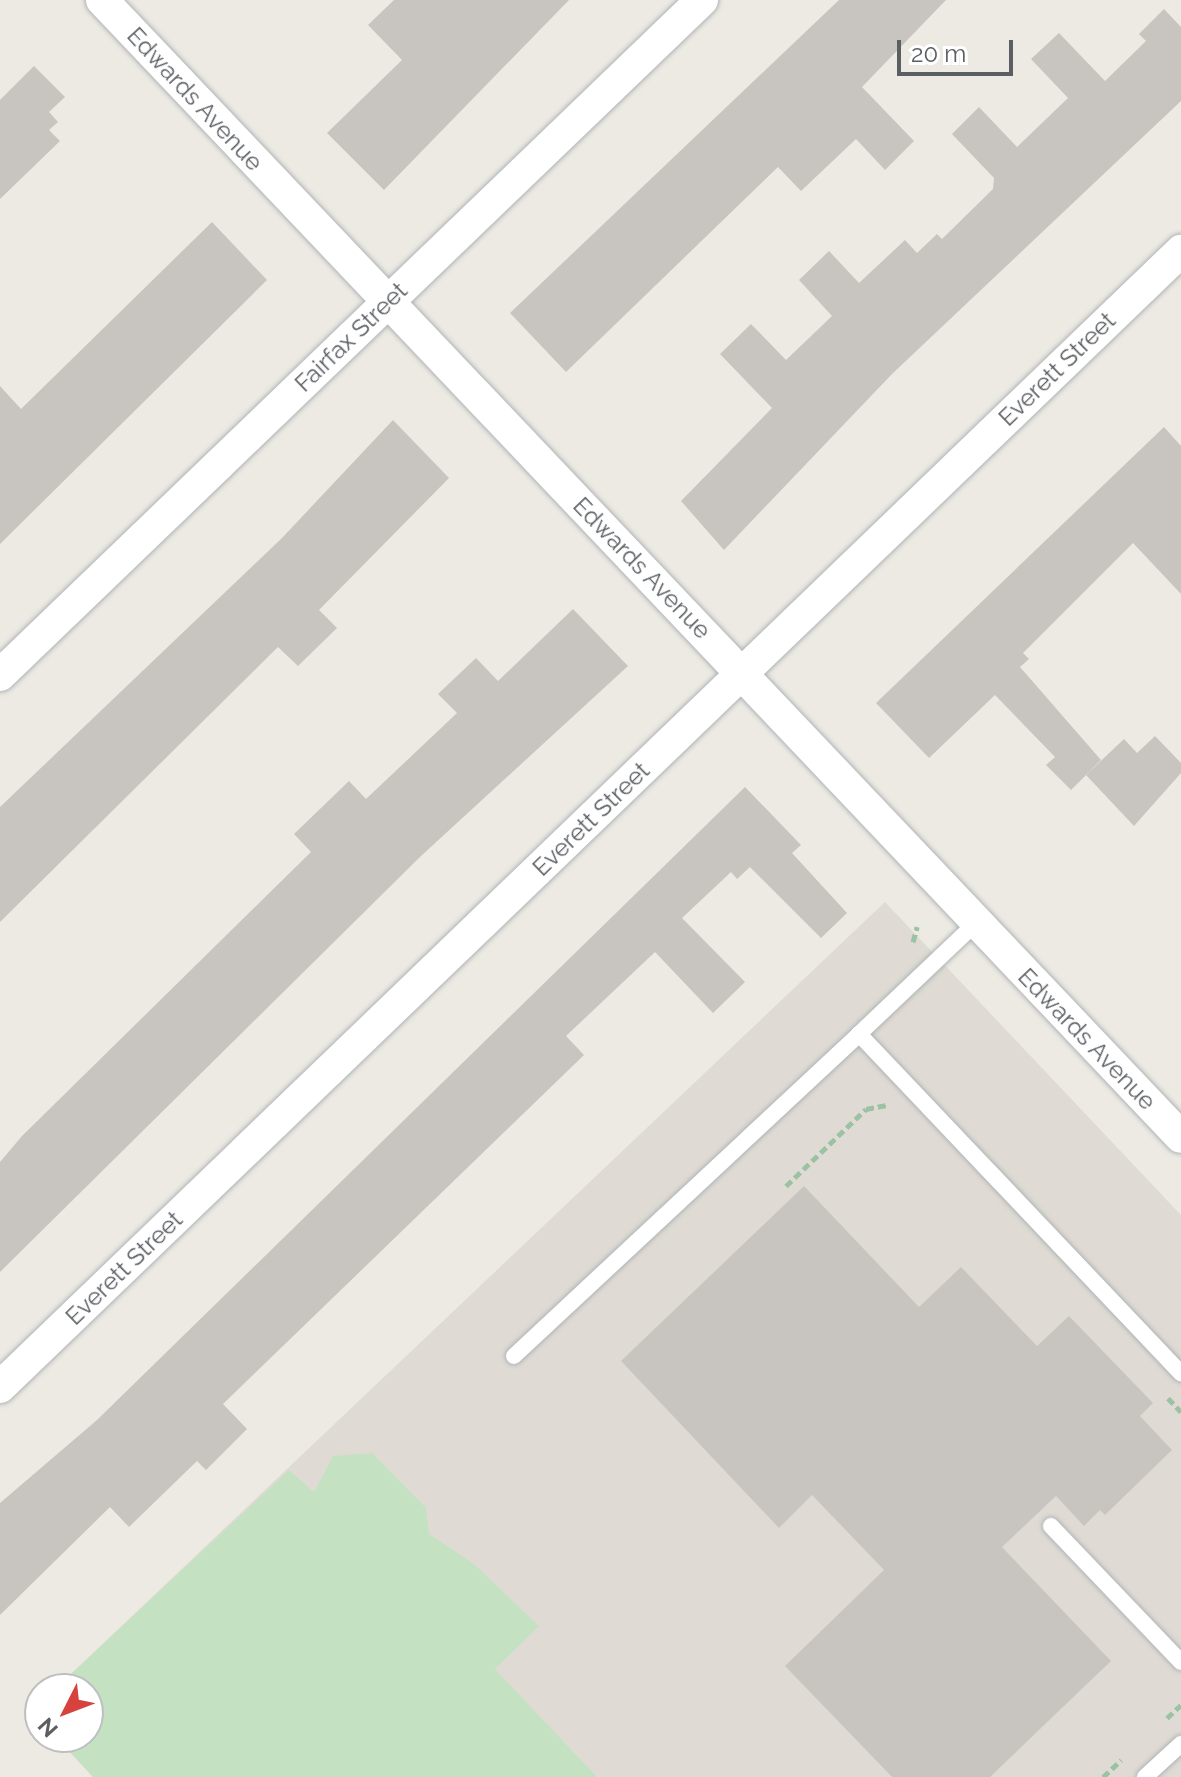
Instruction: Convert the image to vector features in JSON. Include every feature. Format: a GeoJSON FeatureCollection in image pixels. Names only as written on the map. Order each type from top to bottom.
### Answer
{"type":"FeatureCollection","features":[{"type":"Feature","properties":{"kind":"street","name":"Edwards Avenue"},"geometry":{"type":"LineString","coordinates":[[102,0],[386,303],[1181,1137]]}},
{"type":"Feature","properties":{"kind":"street","name":"Fairfax Street"},"geometry":{"type":"LineString","coordinates":[[0,675],[702,0]]}},
{"type":"Feature","properties":{"kind":"street","name":"Everett Street"},"geometry":{"type":"LineString","coordinates":[[0,1387],[1181,251]]}},
{"type":"Feature","properties":{"kind":"lane"},"geometry":{"type":"LineString","coordinates":[[514,1356],[977,922]]}},
{"type":"Feature","properties":{"kind":"lane"},"geometry":{"type":"LineString","coordinates":[[859,1034],[1181,1373]]}},
{"type":"Feature","properties":{"kind":"lane"},"geometry":{"type":"LineString","coordinates":[[1051,1526],[1181,1662]]}},
{"type":"Feature","properties":{"kind":"lane"},"geometry":{"type":"LineString","coordinates":[[1145,1777],[1181,1744]]}},
{"type":"Feature","properties":{"kind":"path"},"geometry":{"type":"LineString","coordinates":[[786,1186],[877,1102],[898,1116]]}},
{"type":"Feature","properties":{"kind":"path"},"geometry":{"type":"LineString","coordinates":[[1159,1390],[1181,1412]]}},
{"type":"Feature","properties":{"kind":"shaded area"},"geometry":{"type":"Polygon","coordinates":[[[885,902],[1181,1215],[1181,1777],[93,1777],[71,1753],[104,1753],[104,1673],[72,1673],[885,902]]]}},
{"type":"Feature","properties":{"kind":"green space"},"geometry":{"type":"Polygon","coordinates":[[[372,1453],[426,1508],[429,1534],[474,1564],[539,1626],[495,1669],[597,1777],[93,1777],[71,1753],[104,1753],[104,1673],[72,1673],[289,1470],[314,1492],[333,1456],[372,1453]]]}},
{"type":"Feature","properties":{"kind":"building"},"geometry":{"type":"Polygon","coordinates":[[[394,0],[569,0],[384,190],[327,133],[402,60],[368,25],[394,0]]]}},
{"type":"Feature","properties":{"kind":"building"},"geometry":{"type":"Polygon","coordinates":[[[839,0],[946,0],[862,87],[914,141],[885,170],[856,139],[801,191],[778,167],[566,372],[510,313],[839,0]]]}},
{"type":"Feature","properties":{"kind":"building"},"geometry":{"type":"Polygon","coordinates":[[[1164,9],[1181,27],[1181,101],[892,374],[724,550],[681,501],[772,408],[720,354],[751,324],[786,360],[832,316],[799,280],[829,251],[859,283],[905,240],[917,253],[937,234],[942,239],[993,189],[994,178],[952,134],[979,107],[1017,147],[1068,98],[1031,59],[1059,33],[1105,81],[1146,41],[1139,34],[1164,9]]]}},
{"type":"Feature","properties":{"kind":"building"},"geometry":{"type":"Polygon","coordinates":[[[34,66],[65,97],[49,112],[58,122],[49,130],[60,141],[0,199],[0,100],[34,66]]]}},
{"type":"Feature","properties":{"kind":"building"},"geometry":{"type":"Polygon","coordinates":[[[212,222],[267,280],[0,544],[0,386],[21,409],[212,222]]]}},
{"type":"Feature","properties":{"kind":"building"},"geometry":{"type":"Polygon","coordinates":[[[393,420],[449,478],[319,610],[337,628],[298,666],[278,647],[0,922],[0,807],[282,538],[393,420]]]}},
{"type":"Feature","properties":{"kind":"building"},"geometry":{"type":"Polygon","coordinates":[[[1164,427],[1181,446],[1181,594],[1133,543],[1023,653],[1029,659],[1020,667],[1101,760],[1071,790],[1046,765],[1055,757],[995,695],[929,758],[876,703],[1164,427]]]}},
{"type":"Feature","properties":{"kind":"building"},"geometry":{"type":"Polygon","coordinates":[[[573,609],[628,666],[421,856],[0,1272],[0,1162],[22,1136],[311,852],[294,834],[349,781],[366,799],[457,713],[438,694],[476,658],[498,681],[573,609]]]}},
{"type":"Feature","properties":{"kind":"building"},"geometry":{"type":"Polygon","coordinates":[[[1155,736],[1181,763],[1181,773],[1134,826],[1086,775],[1124,739],[1137,753],[1155,736]]]}},
{"type":"Feature","properties":{"kind":"building"},"geometry":{"type":"Polygon","coordinates":[[[745,787],[801,845],[792,853],[847,913],[821,938],[750,867],[737,879],[731,872],[682,918],[745,982],[713,1013],[655,952],[566,1036],[584,1055],[223,1404],[247,1429],[206,1470],[197,1461],[129,1527],[110,1507],[0,1615],[0,1503],[97,1420],[745,787]]]}},
{"type":"Feature","properties":{"kind":"building"},"geometry":{"type":"Polygon","coordinates":[[[804,1186],[919,1307],[961,1267],[1037,1346],[1069,1316],[1153,1403],[1140,1416],[1172,1450],[1105,1515],[1100,1510],[1084,1526],[1056,1496],[1002,1547],[1111,1661],[990,1777],[892,1777],[785,1666],[884,1570],[812,1495],[779,1528],[621,1361],[804,1186]]]}}]}
